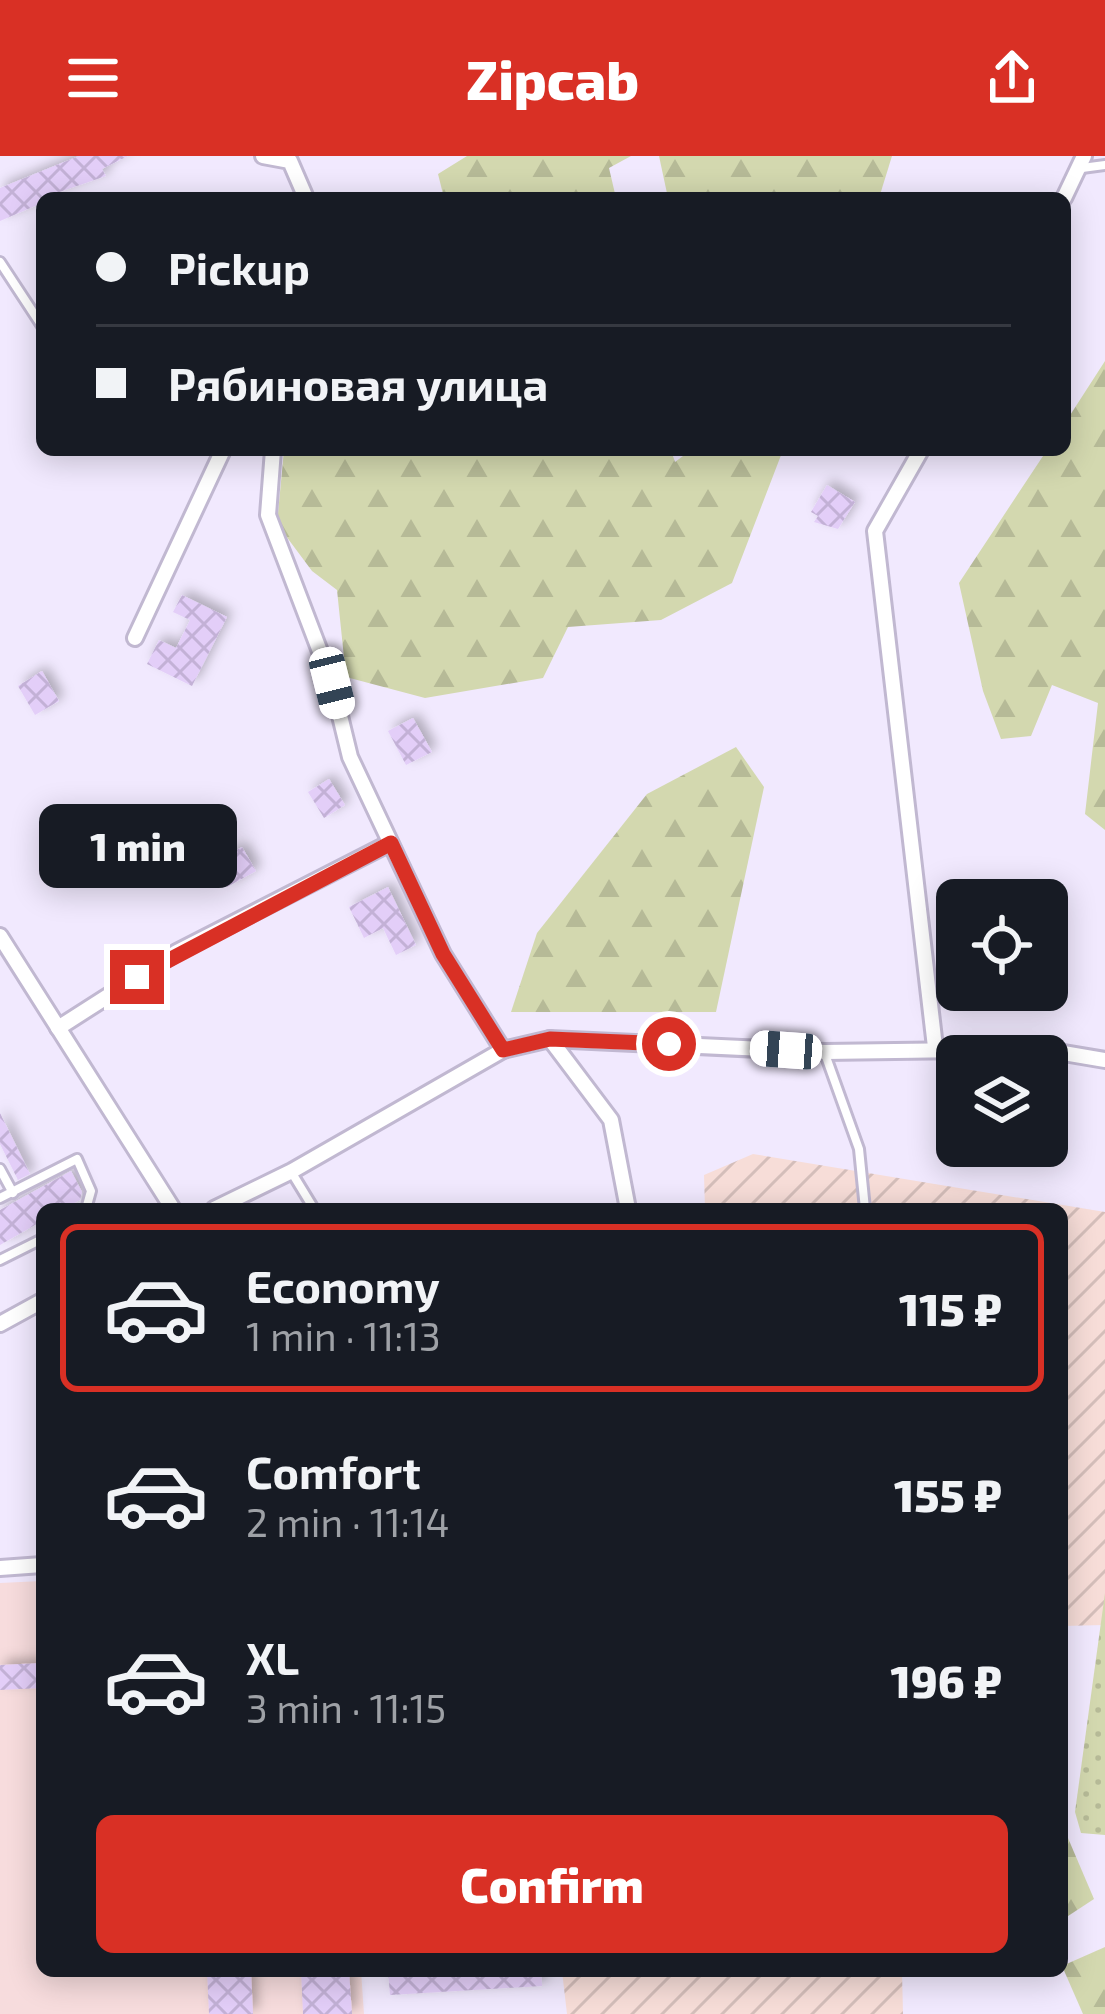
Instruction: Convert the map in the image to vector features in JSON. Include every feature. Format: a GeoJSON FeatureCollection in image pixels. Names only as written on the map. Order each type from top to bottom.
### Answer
{"type":"FeatureCollection","features":[{"type":"Feature","properties":{"kind":"street"},"geometry":{"type":"LineString","coordinates":[[263,156],[290,161],[303,192]]}},
{"type":"Feature","properties":{"kind":"street"},"geometry":{"type":"LineString","coordinates":[[1067,192],[1083,162]]}},
{"type":"Feature","properties":{"kind":"street"},"geometry":{"type":"LineString","coordinates":[[135,638],[220,456]]}},
{"type":"Feature","properties":{"kind":"street"},"geometry":{"type":"LineString","coordinates":[[273,456],[268,515],[332,683],[350,757],[443,954],[503,1050]]}},
{"type":"Feature","properties":{"kind":"street"},"geometry":{"type":"LineString","coordinates":[[918,456],[874,531],[935,1047]]}},
{"type":"Feature","properties":{"kind":"street"},"geometry":{"type":"LineString","coordinates":[[58,1028],[177,952],[391,843]]}},
{"type":"Feature","properties":{"kind":"street"},"geometry":{"type":"LineString","coordinates":[[0,936],[169,1203]]}},
{"type":"Feature","properties":{"kind":"street"},"geometry":{"type":"LineString","coordinates":[[226,1203],[292,1171],[503,1050],[550,1039],[825,1052],[1040,1049],[1105,1060]]}},
{"type":"Feature","properties":{"kind":"street"},"geometry":{"type":"LineString","coordinates":[[550,1039],[611,1120],[627,1203]]}},
{"type":"Feature","properties":{"kind":"street"},"geometry":{"type":"LineString","coordinates":[[0,1324],[36,1304]]}},
{"type":"Feature","properties":{"kind":"street"},"geometry":{"type":"LineString","coordinates":[[0,1568],[36,1565]]}},
{"type":"Feature","properties":{"kind":"lane"},"geometry":{"type":"LineString","coordinates":[[1083,162],[1105,165]]}},
{"type":"Feature","properties":{"kind":"lane"},"geometry":{"type":"LineString","coordinates":[[0,262],[36,317]]}},
{"type":"Feature","properties":{"kind":"lane"},"geometry":{"type":"LineString","coordinates":[[825,1052],[859,1149],[865,1203]]}},
{"type":"Feature","properties":{"kind":"lane"},"geometry":{"type":"LineString","coordinates":[[0,1198],[77,1159],[91,1191],[88,1203]]}},
{"type":"Feature","properties":{"kind":"lane"},"geometry":{"type":"LineString","coordinates":[[0,1169],[13,1192]]}},
{"type":"Feature","properties":{"kind":"lane"},"geometry":{"type":"LineString","coordinates":[[292,1171],[311,1203]]}},
{"type":"Feature","properties":{"kind":"lane"},"geometry":{"type":"LineString","coordinates":[[0,1260],[36,1243]]}},
{"type":"Feature","properties":{"kind":"shaded area"},"geometry":{"type":"Polygon","coordinates":[[[753,1154],[1050,1203],[705,1203],[704,1175],[753,1154]]]}},
{"type":"Feature","properties":{"kind":"shaded area"},"geometry":{"type":"Polygon","coordinates":[[[1068,1206],[1105,1212],[1105,1625],[1068,1626],[1068,1206]]]}},
{"type":"Feature","properties":{"kind":"shaded area"},"geometry":{"type":"Polygon","coordinates":[[[36,1581],[36,1977],[361,1977],[364,2014],[0,2014],[0,1583],[36,1581]]]}},
{"type":"Feature","properties":{"kind":"shaded area"},"geometry":{"type":"Polygon","coordinates":[[[563,1977],[902,1977],[903,2014],[567,2014],[563,1977]]]}},
{"type":"Feature","properties":{"kind":"green space"},"geometry":{"type":"Polygon","coordinates":[[[467,156],[631,156],[609,168],[615,192],[442,192],[438,174],[467,156]]]}},
{"type":"Feature","properties":{"kind":"green space"},"geometry":{"type":"Polygon","coordinates":[[[659,156],[892,156],[881,192],[667,192],[659,156]]]}},
{"type":"Feature","properties":{"kind":"green space"},"geometry":{"type":"Polygon","coordinates":[[[1105,361],[1105,830],[1085,814],[1098,703],[1052,685],[1031,736],[1001,739],[983,691],[959,583],[1043,456],[1071,456],[1071,414],[1105,361]]]}},
{"type":"Feature","properties":{"kind":"green space"},"geometry":{"type":"Polygon","coordinates":[[[283,456],[673,456],[675,462],[683,456],[781,456],[732,583],[661,620],[568,627],[543,678],[425,698],[346,677],[337,590],[312,571],[277,524],[283,456]]]}},
{"type":"Feature","properties":{"kind":"green space"},"geometry":{"type":"Polygon","coordinates":[[[736,747],[764,787],[716,1012],[511,1012],[537,933],[647,794],[736,747]]]}},
{"type":"Feature","properties":{"kind":"green space"},"geometry":{"type":"Polygon","coordinates":[[[1105,1593],[1105,1835],[1081,1833],[1075,1812],[1105,1593]]]}},
{"type":"Feature","properties":{"kind":"green space"},"geometry":{"type":"Polygon","coordinates":[[[1068,1838],[1094,1899],[1068,1916],[1068,1838]]]}},
{"type":"Feature","properties":{"kind":"green space"},"geometry":{"type":"Polygon","coordinates":[[[1105,1947],[1105,2014],[1083,2014],[1067,1977],[1068,1963],[1105,1947]]]}},
{"type":"Feature","properties":{"kind":"building"},"geometry":{"type":"Polygon","coordinates":[[[79,156],[128,156],[102,169],[106,176],[59,192],[36,192],[36,206],[0,221],[0,188],[79,156]]]}},
{"type":"Feature","properties":{"kind":"building"},"geometry":{"type":"Polygon","coordinates":[[[827,485],[855,502],[838,529],[814,522],[818,516],[811,512],[827,485]]]}},
{"type":"Feature","properties":{"kind":"building"},"geometry":{"type":"Polygon","coordinates":[[[182,595],[227,617],[192,686],[147,664],[159,640],[176,648],[190,620],[173,612],[182,595]]]}},
{"type":"Feature","properties":{"kind":"building"},"geometry":{"type":"Polygon","coordinates":[[[42,671],[59,701],[35,715],[18,686],[42,671]]]}},
{"type":"Feature","properties":{"kind":"building"},"geometry":{"type":"Polygon","coordinates":[[[413,718],[432,752],[406,765],[388,731],[413,718]]]}},
{"type":"Feature","properties":{"kind":"building"},"geometry":{"type":"Polygon","coordinates":[[[329,779],[345,805],[324,818],[308,792],[329,779]]]}},
{"type":"Feature","properties":{"kind":"building"},"geometry":{"type":"Polygon","coordinates":[[[242,847],[256,871],[227,887],[213,863],[242,847]]]}},
{"type":"Feature","properties":{"kind":"building"},"geometry":{"type":"Polygon","coordinates":[[[388,887],[416,945],[396,955],[383,928],[364,938],[349,907],[388,887]]]}},
{"type":"Feature","properties":{"kind":"building"},"geometry":{"type":"Polygon","coordinates":[[[0,1113],[30,1174],[18,1180],[0,1144],[0,1113]]]}},
{"type":"Feature","properties":{"kind":"building"},"geometry":{"type":"Polygon","coordinates":[[[71,1171],[82,1192],[74,1203],[36,1203],[36,1224],[0,1245],[0,1210],[71,1171]]]}},
{"type":"Feature","properties":{"kind":"building"},"geometry":{"type":"Polygon","coordinates":[[[36,1663],[36,1688],[0,1690],[0,1665],[36,1663]]]}},
{"type":"Feature","properties":{"kind":"building"},"geometry":{"type":"Polygon","coordinates":[[[207,1977],[251,1977],[253,2014],[209,2014],[207,1977]]]}},
{"type":"Feature","properties":{"kind":"building"},"geometry":{"type":"Polygon","coordinates":[[[301,1977],[349,1977],[352,2014],[303,2014],[301,1977]]]}},
{"type":"Feature","properties":{"kind":"building"},"geometry":{"type":"Polygon","coordinates":[[[388,1977],[541,1977],[542,1986],[390,1995],[388,1977]]]}},
{"type":"Feature","properties":{"kind":"route"},"geometry":{"type":"LineString","coordinates":[[137,977],[391,843],[443,954],[503,1050],[550,1039],[669,1044]]}}]}
